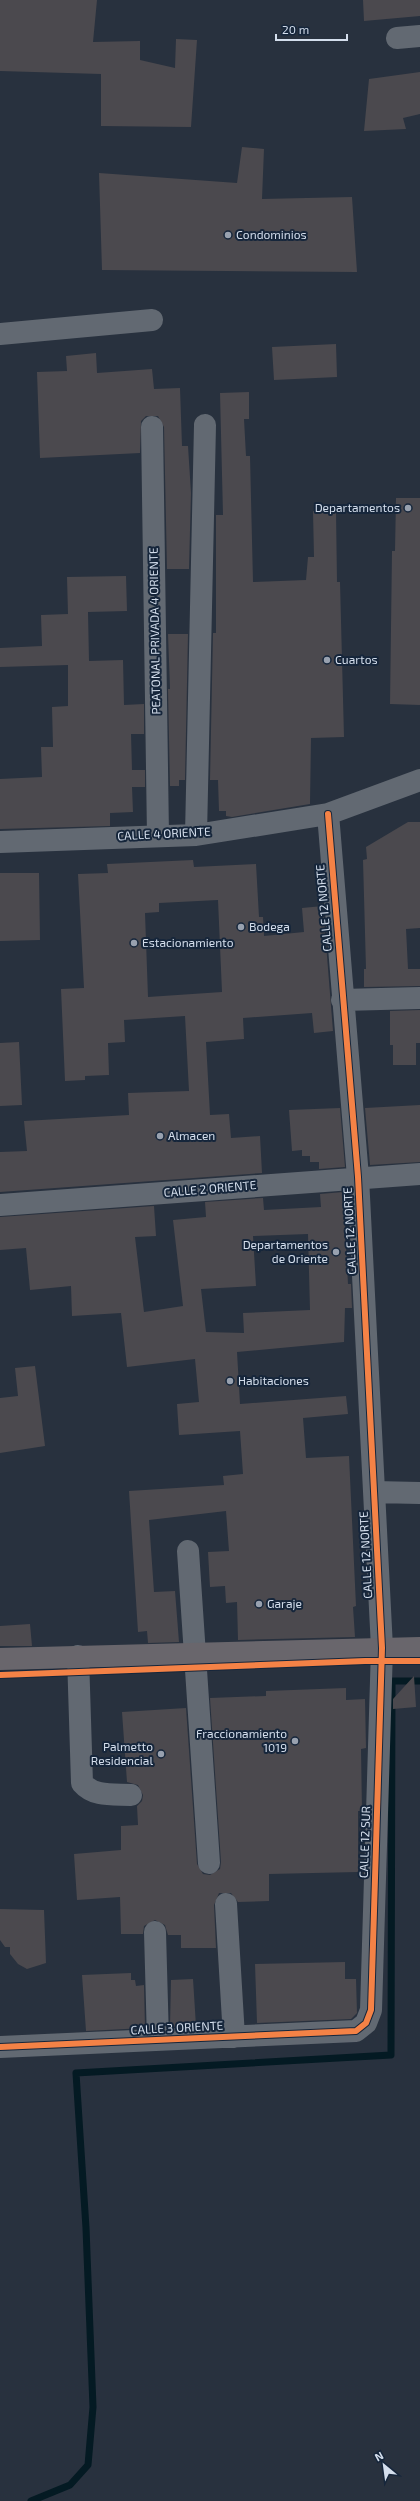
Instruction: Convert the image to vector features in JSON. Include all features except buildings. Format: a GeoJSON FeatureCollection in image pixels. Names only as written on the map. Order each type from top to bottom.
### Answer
{"type":"FeatureCollection","features":[{"type":"Feature","properties":{"kind":"main road"},"geometry":{"type":"LineString","coordinates":[[0,1659],[420,1648]]}},
{"type":"Feature","properties":{"kind":"street"},"geometry":{"type":"LineString","coordinates":[[397,38],[420,36]]}},
{"type":"Feature","properties":{"kind":"street"},"geometry":{"type":"LineString","coordinates":[[0,334],[152,320]]}},
{"type":"Feature","properties":{"kind":"street"},"geometry":{"type":"LineString","coordinates":[[196,834],[205,425]]}},
{"type":"Feature","properties":{"kind":"street","name":"PEATONAL PRIVADA 4 ORIENTE"},"geometry":{"type":"LineString","coordinates":[[152,427],[158,836]]}},
{"type":"Feature","properties":{"kind":"street","name":"CALLE 4 ORIENTE"},"geometry":{"type":"LineString","coordinates":[[0,842],[196,834],[328,814],[420,780]]}},
{"type":"Feature","properties":{"kind":"street","name":"CALLE 12 NORTE"},"geometry":{"type":"LineString","coordinates":[[328,814],[342,1000],[358,1177],[382,1648]]}},
{"type":"Feature","properties":{"kind":"street"},"geometry":{"type":"LineString","coordinates":[[342,1000],[420,998]]}},
{"type":"Feature","properties":{"kind":"street","name":"CALLE 2 ORIENTE"},"geometry":{"type":"LineString","coordinates":[[0,1205],[358,1177],[420,1174]]}},
{"type":"Feature","properties":{"kind":"street"},"geometry":{"type":"LineString","coordinates":[[374,1492],[420,1493]]}},
{"type":"Feature","properties":{"kind":"street"},"geometry":{"type":"LineString","coordinates":[[188,1551],[209,1863]]}},
{"type":"Feature","properties":{"kind":"street","name":"CALLE 12 SUR"},"geometry":{"type":"LineString","coordinates":[[356,2031],[366,2022],[371,2010],[382,1648]]}},
{"type":"Feature","properties":{"kind":"street"},"geometry":{"type":"LineString","coordinates":[[78,1656],[82,1783],[88,1790],[94,1792],[130,1795]]}},
{"type":"Feature","properties":{"kind":"street"},"geometry":{"type":"LineString","coordinates":[[226,1904],[234,2036]]}},
{"type":"Feature","properties":{"kind":"street"},"geometry":{"type":"LineString","coordinates":[[155,1932],[158,2040]]}},
{"type":"Feature","properties":{"kind":"street","name":"CALLE 3 ORIENTE"},"geometry":{"type":"LineString","coordinates":[[0,2047],[356,2031]]}},
{"type":"Feature","properties":{"kind":"waterway"},"geometry":{"type":"LineString","coordinates":[[31,2501],[70,2485],[88,2465],[93,2407],[86,2228],[76,2073],[391,2055],[392,1681],[420,1681]]}},
{"type":"Feature","properties":{"kind":"cycle path"},"geometry":{"type":"LineString","coordinates":[[0,2047],[356,2031],[366,2023],[371,2010],[382,1648],[358,1177],[328,814]]}},
{"type":"Feature","properties":{"kind":"cycle path"},"geometry":{"type":"LineString","coordinates":[[0,1675],[365,1661],[420,1661]]}},
{"type":"Feature","properties":{"kind":"place","name":"Condominios"},"geometry":{"type":"Point","coordinates":[228,235]}},
{"type":"Feature","properties":{"kind":"place","name":"Departamentos"},"geometry":{"type":"Point","coordinates":[408,508]}},
{"type":"Feature","properties":{"kind":"place","name":"Cuartos"},"geometry":{"type":"Point","coordinates":[327,660]}},
{"type":"Feature","properties":{"kind":"place","name":"Bodega"},"geometry":{"type":"Point","coordinates":[241,927]}},
{"type":"Feature","properties":{"kind":"place","name":"Estacionamiento"},"geometry":{"type":"Point","coordinates":[134,943]}},
{"type":"Feature","properties":{"kind":"place","name":"Almacen"},"geometry":{"type":"Point","coordinates":[160,1136]}},
{"type":"Feature","properties":{"kind":"place","name":"Departamentos de Oriente"},"geometry":{"type":"Point","coordinates":[336,1252]}},
{"type":"Feature","properties":{"kind":"place","name":"Habitaciones"},"geometry":{"type":"Point","coordinates":[230,1381]}},
{"type":"Feature","properties":{"kind":"place","name":"Garaje"},"geometry":{"type":"Point","coordinates":[259,1604]}},
{"type":"Feature","properties":{"kind":"place","name":"Fraccionamiento 1019"},"geometry":{"type":"Point","coordinates":[295,1741]}},
{"type":"Feature","properties":{"kind":"place","name":"Palmetto Residencial"},"geometry":{"type":"Point","coordinates":[161,1754]}}]}
